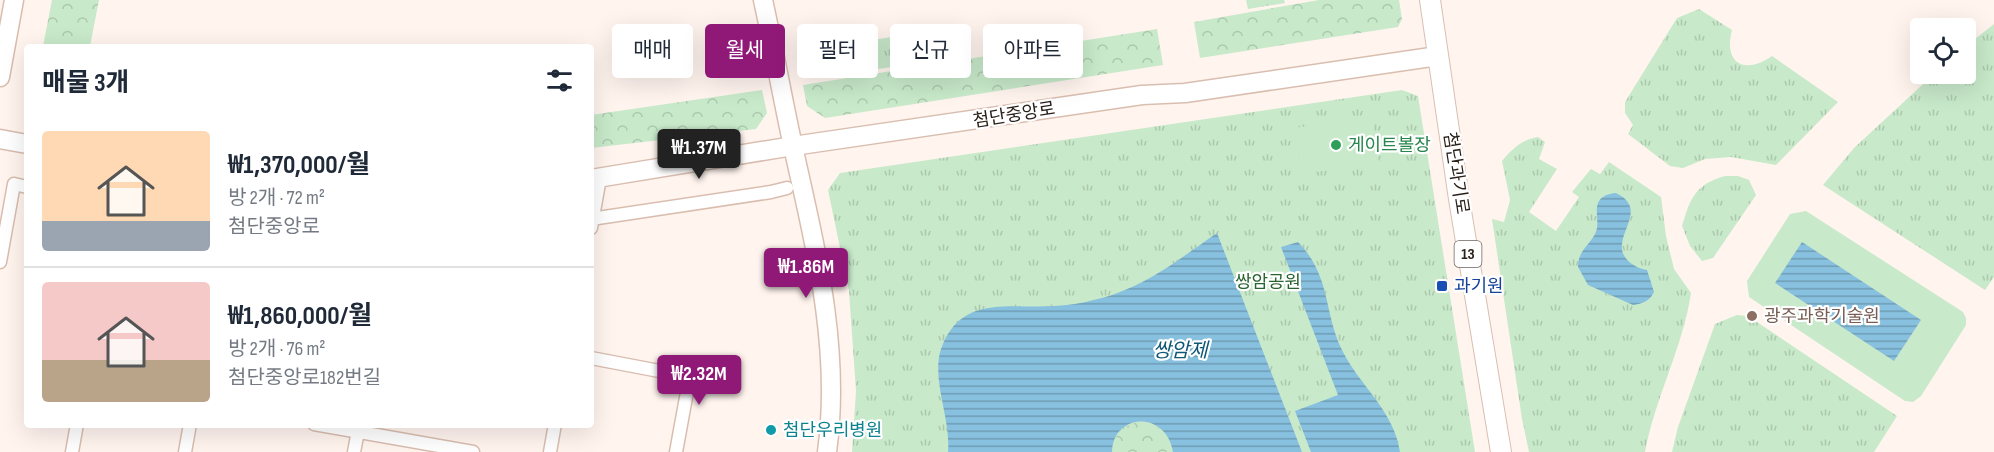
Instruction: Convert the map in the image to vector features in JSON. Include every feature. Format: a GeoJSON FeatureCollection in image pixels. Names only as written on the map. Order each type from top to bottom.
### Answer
{"type":"FeatureCollection","features":[{"type":"Feature","properties":{"kind":"main road","name":"첨단과기로"},"geometry":{"type":"LineString","coordinates":[[1430,0],[1465,238],[1501,452]]}},
{"type":"Feature","properties":{"kind":"street"},"geometry":{"type":"LineString","coordinates":[[763,0],[812,231],[830,340],[832,408],[827,452]]}},
{"type":"Feature","properties":{"kind":"street"},"geometry":{"type":"LineString","coordinates":[[0,25],[9,17],[14,3]]}},
{"type":"Feature","properties":{"kind":"street"},"geometry":{"type":"LineString","coordinates":[[0,77],[14,3]]}},
{"type":"Feature","properties":{"kind":"street","name":"첨단중앙로"},"geometry":{"type":"LineString","coordinates":[[596,178],[793,146],[1142,95],[1196,92],[1438,56]]}},
{"type":"Feature","properties":{"kind":"street"},"geometry":{"type":"LineString","coordinates":[[0,139],[24,143]]}},
{"type":"Feature","properties":{"kind":"street"},"geometry":{"type":"LineString","coordinates":[[594,200],[596,178]]}},
{"type":"Feature","properties":{"kind":"street"},"geometry":{"type":"LineString","coordinates":[[0,262],[14,184],[24,186]]}},
{"type":"Feature","properties":{"kind":"street"},"geometry":{"type":"LineString","coordinates":[[594,222],[787,188]]}},
{"type":"Feature","properties":{"kind":"street"},"geometry":{"type":"LineString","coordinates":[[594,359],[675,374],[683,381],[687,392],[676,452]]}},
{"type":"Feature","properties":{"kind":"street"},"geometry":{"type":"LineString","coordinates":[[72,452],[76,428]]}},
{"type":"Feature","properties":{"kind":"street"},"geometry":{"type":"LineString","coordinates":[[185,452],[189,428]]}},
{"type":"Feature","properties":{"kind":"street"},"geometry":{"type":"LineString","coordinates":[[354,452],[359,428],[473,452]]}},
{"type":"Feature","properties":{"kind":"street"},"geometry":{"type":"LineString","coordinates":[[550,452],[554,428]]}},
{"type":"Feature","properties":{"kind":"green space"},"geometry":{"type":"Polygon","coordinates":[[[52,0],[99,0],[90,44],[43,44],[52,0]]]}},
{"type":"Feature","properties":{"kind":"green space"},"geometry":{"type":"Polygon","coordinates":[[[1246,0],[1284,0],[1285,3],[1248,9],[1246,0]]]}},
{"type":"Feature","properties":{"kind":"green space"},"geometry":{"type":"Polygon","coordinates":[[[1319,0],[1399,0],[1402,19],[1398,27],[1200,58],[1194,22],[1319,0]]]}},
{"type":"Feature","properties":{"kind":"green space"},"geometry":{"type":"Polygon","coordinates":[[[1699,9],[1732,30],[1731,51],[1738,63],[1753,65],[1772,56],[1838,102],[1776,165],[1731,157],[1705,159],[1683,168],[1670,166],[1628,134],[1633,125],[1625,113],[1625,102],[1677,18],[1699,9]]]}},
{"type":"Feature","properties":{"kind":"green space"},"geometry":{"type":"Polygon","coordinates":[[[1994,24],[1994,277],[1985,290],[1823,185],[1854,148],[1923,84],[1976,84],[1976,38],[1994,24]]]}},
{"type":"Feature","properties":{"kind":"green space"},"geometry":{"type":"Polygon","coordinates":[[[1157,29],[1163,65],[1083,78],[1083,41],[1157,29]]]}},
{"type":"Feature","properties":{"kind":"green space"},"geometry":{"type":"Polygon","coordinates":[[[890,37],[890,67],[878,69],[878,39],[890,37]]]}},
{"type":"Feature","properties":{"kind":"green space"},"geometry":{"type":"Polygon","coordinates":[[[983,57],[983,78],[1080,78],[825,118],[807,106],[803,85],[847,78],[878,78],[878,73],[890,71],[890,78],[971,78],[971,58],[983,57]]]}},
{"type":"Feature","properties":{"kind":"green space"},"geometry":{"type":"Polygon","coordinates":[[[762,90],[767,113],[756,129],[594,148],[594,115],[762,90]]]}},
{"type":"Feature","properties":{"kind":"green space","name":"쌍암공원"},"geometry":{"type":"Polygon","coordinates":[[[1402,90],[1418,96],[1475,452],[852,452],[856,391],[849,291],[828,190],[840,173],[1402,90]]]}},
{"type":"Feature","properties":{"kind":"green space","name":"게이트볼장"},"geometry":{"type":"Polygon","coordinates":[[[1372,116],[1379,163],[1301,174],[1294,128],[1372,116]]]}},
{"type":"Feature","properties":{"kind":"green space"},"geometry":{"type":"Polygon","coordinates":[[[1538,137],[1545,142],[1539,159],[1557,169],[1529,212],[1556,231],[1579,197],[1572,192],[1591,169],[1600,174],[1609,162],[1661,197],[1666,236],[1674,269],[1691,293],[1682,333],[1655,412],[1645,452],[1529,452],[1492,219],[1504,222],[1510,200],[1502,161],[1518,145],[1538,137]]]}},
{"type":"Feature","properties":{"kind":"green space"},"geometry":{"type":"Polygon","coordinates":[[[1725,176],[1738,176],[1749,180],[1756,195],[1713,258],[1702,261],[1690,246],[1682,226],[1691,200],[1701,188],[1725,176]]]}},
{"type":"Feature","properties":{"kind":"green space"},"geometry":{"type":"Polygon","coordinates":[[[1806,211],[1963,312],[1966,325],[1921,396],[1913,402],[1905,401],[1749,297],[1747,281],[1790,214],[1806,211]]]}},
{"type":"Feature","properties":{"kind":"green space"},"geometry":{"type":"Polygon","coordinates":[[[1737,315],[1748,316],[1897,416],[1874,452],[1672,452],[1678,427],[1715,324],[1737,315]]]}},
{"type":"Feature","properties":{"kind":"green space"},"geometry":{"type":"Polygon","coordinates":[[[1139,422],[1152,424],[1162,430],[1169,439],[1173,452],[1112,452],[1114,441],[1120,432],[1139,422]]]}},
{"type":"Feature","properties":{"kind":"water"},"geometry":{"type":"Polygon","coordinates":[[[1616,193],[1624,198],[1631,210],[1623,237],[1623,254],[1633,265],[1647,270],[1654,292],[1648,300],[1636,305],[1588,285],[1578,267],[1582,253],[1597,229],[1598,204],[1607,195],[1616,193]]]}},
{"type":"Feature","properties":{"kind":"water","name":"쌍암제"},"geometry":{"type":"Polygon","coordinates":[[[1217,233],[1302,452],[1173,452],[1168,438],[1161,429],[1151,423],[1140,422],[1130,424],[1121,430],[1115,439],[1112,452],[948,452],[947,426],[938,373],[939,361],[941,349],[950,331],[960,320],[974,312],[988,308],[1061,305],[1112,295],[1154,276],[1217,233]]]}},
{"type":"Feature","properties":{"kind":"water"},"geometry":{"type":"Polygon","coordinates":[[[1298,242],[1317,268],[1332,323],[1343,352],[1391,424],[1400,452],[1311,452],[1295,411],[1338,395],[1281,247],[1298,242]]]}},
{"type":"Feature","properties":{"kind":"water"},"geometry":{"type":"Polygon","coordinates":[[[1802,242],[1921,320],[1894,361],[1775,283],[1802,242]]]}},
{"type":"Feature","properties":{"kind":"place","name":"게이트볼장"},"geometry":{"type":"Point","coordinates":[1336,145]}},
{"type":"Feature","properties":{"kind":"place","name":"과기원"},"geometry":{"type":"Point","coordinates":[1442,286]}},
{"type":"Feature","properties":{"kind":"place","name":"광주과학기술원"},"geometry":{"type":"Point","coordinates":[1752,316]}},
{"type":"Feature","properties":{"kind":"place","name":"첨단우리병원"},"geometry":{"type":"Point","coordinates":[771,430]}}]}
